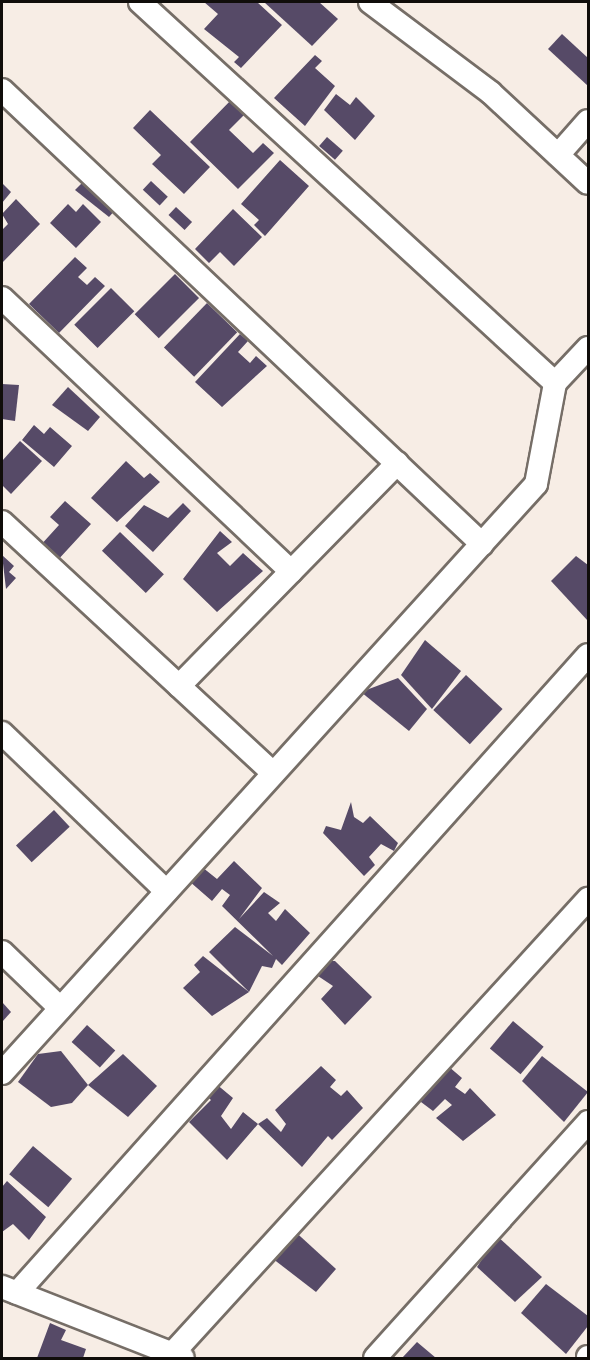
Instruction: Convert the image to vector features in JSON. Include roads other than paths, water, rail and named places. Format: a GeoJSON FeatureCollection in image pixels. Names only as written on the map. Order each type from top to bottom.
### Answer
{"type":"FeatureCollection","features":[{"type":"Feature","properties":{"kind":"street"},"geometry":{"type":"LineString","coordinates":[[140,2],[555,383]]}},
{"type":"Feature","properties":{"kind":"street"},"geometry":{"type":"LineString","coordinates":[[370,2],[490,93],[588,183]]}},
{"type":"Feature","properties":{"kind":"street"},"geometry":{"type":"LineString","coordinates":[[2,90],[482,544]]}},
{"type":"Feature","properties":{"kind":"street"},"geometry":{"type":"LineString","coordinates":[[558,155],[588,121]]}},
{"type":"Feature","properties":{"kind":"street"},"geometry":{"type":"LineString","coordinates":[[2,298],[291,571]]}},
{"type":"Feature","properties":{"kind":"street"},"geometry":{"type":"LineString","coordinates":[[2,1073],[536,484],[555,383],[588,348]]}},
{"type":"Feature","properties":{"kind":"street"},"geometry":{"type":"LineString","coordinates":[[179,686],[396,463]]}},
{"type":"Feature","properties":{"kind":"street"},"geometry":{"type":"LineString","coordinates":[[2,522],[273,773]]}},
{"type":"Feature","properties":{"kind":"street"},"geometry":{"type":"LineString","coordinates":[[588,655],[9,1290],[177,1356],[588,899]]}},
{"type":"Feature","properties":{"kind":"street"},"geometry":{"type":"LineString","coordinates":[[2,733],[166,891]]}},
{"type":"Feature","properties":{"kind":"street"},"geometry":{"type":"LineString","coordinates":[[2,952],[60,1008]]}},
{"type":"Feature","properties":{"kind":"street"},"geometry":{"type":"LineString","coordinates":[[375,1359],[588,1122]]}}]}
